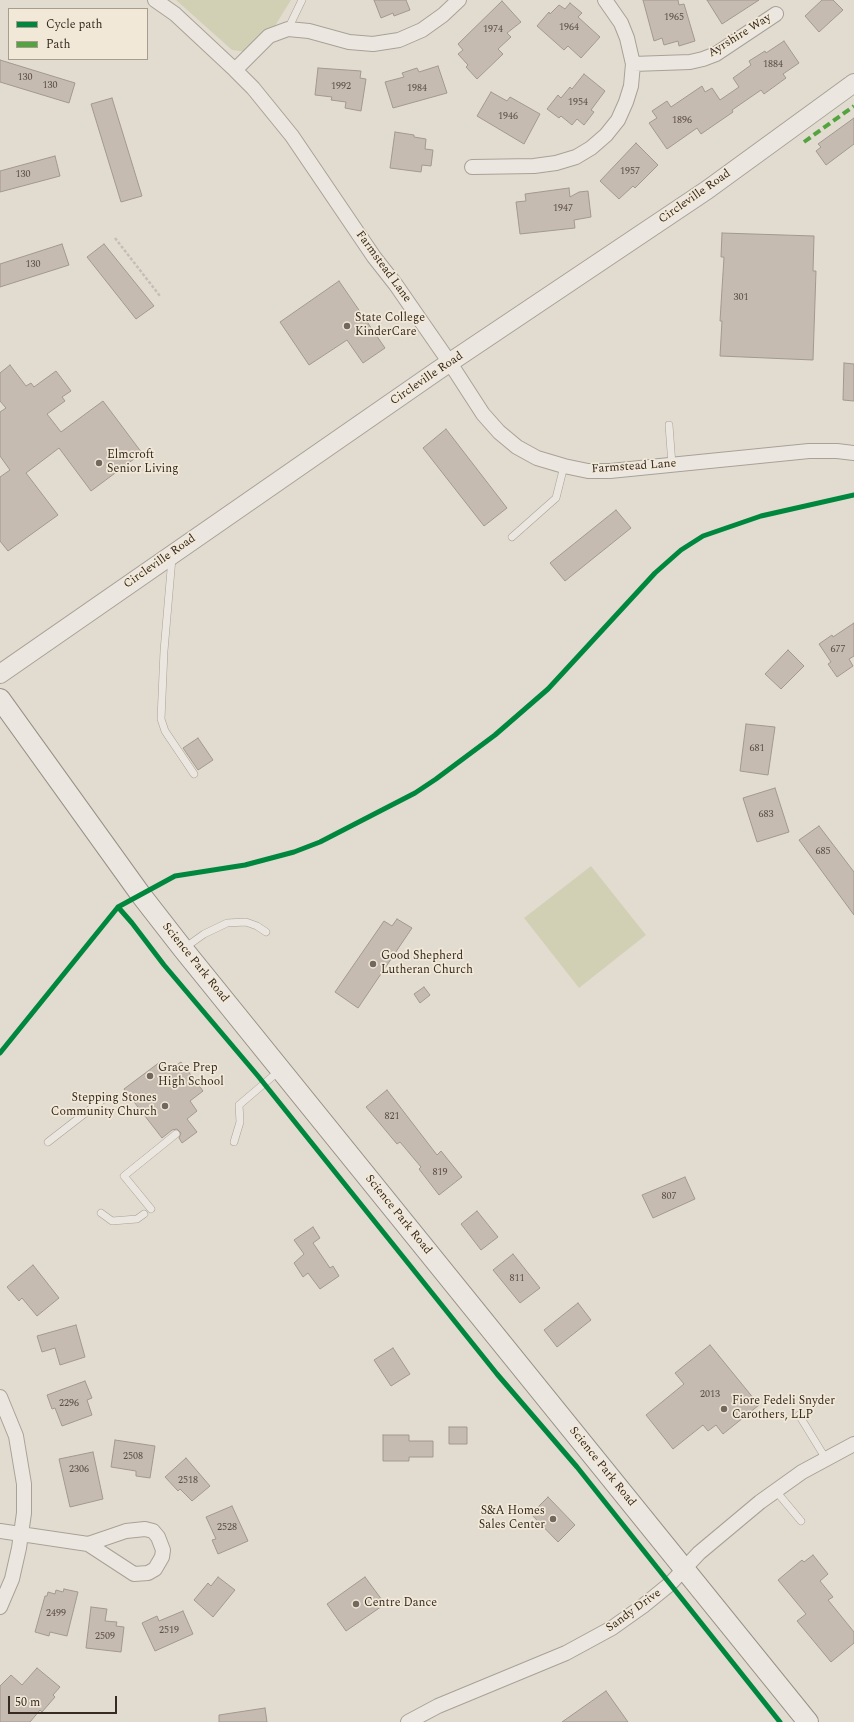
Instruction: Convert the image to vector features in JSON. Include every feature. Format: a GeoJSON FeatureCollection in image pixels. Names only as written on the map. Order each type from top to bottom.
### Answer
{"type":"FeatureCollection","features":[{"type":"Feature","properties":{"kind":"main road","name":"Science Park Road"},"geometry":{"type":"LineString","coordinates":[[0,699],[141,895],[183,949],[808,1722]]}},
{"type":"Feature","properties":{"kind":"street","name":"Farmstead Lane"},"geometry":{"type":"LineString","coordinates":[[155,0],[175,14],[235,70],[253,88],[292,136],[374,256],[450,363],[483,414],[499,432],[517,447],[537,458],[588,471],[610,471],[809,451],[854,454]]}},
{"type":"Feature","properties":{"kind":"street"},"geometry":{"type":"LineString","coordinates":[[235,70],[270,36],[288,29],[309,31],[349,42],[373,44],[399,40],[422,30],[443,15],[459,0]]}},
{"type":"Feature","properties":{"kind":"street"},"geometry":{"type":"LineString","coordinates":[[472,167],[534,166],[556,163],[576,157],[591,148],[606,135],[618,120],[631,86],[632,64],[629,45],[621,23],[605,0]]}},
{"type":"Feature","properties":{"kind":"street","name":"Ayrshire Way"},"geometry":{"type":"LineString","coordinates":[[632,64],[690,62],[703,59],[716,54],[776,14]]}},
{"type":"Feature","properties":{"kind":"street","name":"Circleville Road"},"geometry":{"type":"LineString","coordinates":[[0,674],[172,553],[707,190],[854,83]]}},
{"type":"Feature","properties":{"kind":"street"},"geometry":{"type":"LineString","coordinates":[[0,1397],[16,1436],[21,1458],[24,1484],[22,1534],[12,1579],[0,1607]]}},
{"type":"Feature","properties":{"kind":"street","name":"Sandy Drive"},"geometry":{"type":"LineString","coordinates":[[408,1722],[438,1706],[566,1653],[591,1640],[644,1606],[670,1584],[699,1553],[775,1490],[854,1444]]}},
{"type":"Feature","properties":{"kind":"street"},"geometry":{"type":"LineString","coordinates":[[0,1530],[88,1544],[134,1574],[148,1573],[155,1570],[162,1557],[163,1550],[158,1537],[153,1531],[146,1529],[126,1532],[88,1544]]}},
{"type":"Feature","properties":{"kind":"lane"},"geometry":{"type":"LineString","coordinates":[[288,29],[302,0]]}},
{"type":"Feature","properties":{"kind":"lane"},"geometry":{"type":"LineString","coordinates":[[669,426],[672,465]]}},
{"type":"Feature","properties":{"kind":"lane"},"geometry":{"type":"LineString","coordinates":[[512,536],[556,498],[564,466]]}},
{"type":"Feature","properties":{"kind":"lane"},"geometry":{"type":"LineString","coordinates":[[172,553],[164,651],[161,718],[165,731],[194,774]]}},
{"type":"Feature","properties":{"kind":"lane"},"geometry":{"type":"LineString","coordinates":[[183,949],[204,934],[227,923],[246,922],[257,926],[266,932]]}},
{"type":"Feature","properties":{"kind":"lane"},"geometry":{"type":"LineString","coordinates":[[234,1142],[240,1122],[239,1105],[280,1069]]}},
{"type":"Feature","properties":{"kind":"lane"},"geometry":{"type":"LineString","coordinates":[[48,1142],[106,1097]]}},
{"type":"Feature","properties":{"kind":"lane"},"geometry":{"type":"LineString","coordinates":[[151,1209],[124,1176],[176,1134]]}},
{"type":"Feature","properties":{"kind":"lane"},"geometry":{"type":"LineString","coordinates":[[101,1213],[112,1221],[137,1219],[144,1214]]}},
{"type":"Feature","properties":{"kind":"lane"},"geometry":{"type":"LineString","coordinates":[[799,1415],[826,1459]]}},
{"type":"Feature","properties":{"kind":"lane"},"geometry":{"type":"LineString","coordinates":[[775,1490],[801,1521]]}},
{"type":"Feature","properties":{"kind":"path"},"geometry":{"type":"LineString","coordinates":[[115,238],[160,296]]}},
{"type":"Feature","properties":{"kind":"shaded area"},"geometry":{"type":"Polygon","coordinates":[[[176,0],[291,0],[273,29],[246,52],[232,50],[176,0]]]}},
{"type":"Feature","properties":{"kind":"shaded area"},"geometry":{"type":"Polygon","coordinates":[[[591,866],[646,935],[579,988],[524,918],[591,866]]]}},
{"type":"Feature","properties":{"kind":"building"},"geometry":{"type":"Polygon","coordinates":[[[374,0],[406,0],[410,10],[394,16],[393,13],[381,18],[374,0]]]}},
{"type":"Feature","properties":{"kind":"building"},"geometry":{"type":"Polygon","coordinates":[[[643,0],[678,0],[679,5],[684,4],[695,41],[679,46],[678,41],[664,45],[662,38],[654,41],[643,0]]]}},
{"type":"Feature","properties":{"kind":"building"},"geometry":{"type":"Polygon","coordinates":[[[707,0],[759,0],[722,24],[707,0]]]}},
{"type":"Feature","properties":{"kind":"building"},"geometry":{"type":"Polygon","coordinates":[[[822,0],[833,0],[843,10],[819,32],[805,16],[822,0]]]}},
{"type":"Feature","properties":{"kind":"building"},"geometry":{"type":"Polygon","coordinates":[[[502,1],[521,22],[507,33],[511,37],[498,49],[503,54],[477,79],[466,67],[468,65],[458,54],[463,50],[458,44],[502,1]]]}},
{"type":"Feature","properties":{"kind":"building"},"geometry":{"type":"Polygon","coordinates":[[[570,3],[582,13],[578,17],[600,37],[581,58],[568,46],[564,50],[537,26],[549,12],[550,14],[559,5],[565,9],[570,3]]]}},
{"type":"Feature","properties":{"kind":"building"},"geometry":{"type":"Polygon","coordinates":[[[784,41],[799,63],[783,74],[786,78],[764,94],[761,90],[701,134],[697,128],[667,149],[649,123],[657,118],[652,111],[667,101],[671,107],[702,86],[705,92],[712,88],[720,100],[739,87],[733,78],[751,65],[749,61],[765,51],[766,53],[784,41]]]}},
{"type":"Feature","properties":{"kind":"building"},"geometry":{"type":"Polygon","coordinates":[[[0,60],[75,83],[69,103],[0,82],[0,60]]]}},
{"type":"Feature","properties":{"kind":"building"},"geometry":{"type":"Polygon","coordinates":[[[438,66],[447,93],[393,108],[385,82],[404,77],[402,73],[417,68],[419,72],[438,66]]]}},
{"type":"Feature","properties":{"kind":"building"},"geometry":{"type":"Polygon","coordinates":[[[318,68],[361,71],[360,78],[366,79],[361,111],[345,108],[346,102],[331,100],[332,97],[315,95],[318,68]]]}},
{"type":"Feature","properties":{"kind":"building"},"geometry":{"type":"Polygon","coordinates":[[[584,74],[605,91],[591,110],[594,112],[584,125],[577,119],[572,125],[561,116],[559,118],[547,109],[558,95],[561,98],[570,87],[572,89],[584,74]]]}},
{"type":"Feature","properties":{"kind":"building"},"geometry":{"type":"Polygon","coordinates":[[[491,92],[507,101],[510,97],[540,114],[524,144],[477,116],[491,92]]]}},
{"type":"Feature","properties":{"kind":"building"},"geometry":{"type":"Polygon","coordinates":[[[112,98],[142,196],[121,202],[91,104],[112,98]]]}},
{"type":"Feature","properties":{"kind":"building"},"geometry":{"type":"Polygon","coordinates":[[[854,118],[854,144],[826,165],[816,151],[821,147],[818,144],[854,118]]]}},
{"type":"Feature","properties":{"kind":"building"},"geometry":{"type":"Polygon","coordinates":[[[395,132],[414,135],[414,137],[426,139],[425,149],[433,150],[431,166],[422,165],[421,172],[390,168],[395,132]]]}},
{"type":"Feature","properties":{"kind":"building"},"geometry":{"type":"Polygon","coordinates":[[[636,143],[658,165],[635,188],[633,186],[619,199],[600,181],[636,143]]]}},
{"type":"Feature","properties":{"kind":"building"},"geometry":{"type":"Polygon","coordinates":[[[55,156],[60,176],[0,192],[0,171],[55,156]]]}},
{"type":"Feature","properties":{"kind":"building"},"geometry":{"type":"Polygon","coordinates":[[[569,188],[570,197],[579,192],[588,191],[591,217],[574,220],[575,228],[520,234],[516,202],[526,201],[525,194],[569,188]]]}},
{"type":"Feature","properties":{"kind":"building"},"geometry":{"type":"Polygon","coordinates":[[[722,233],[814,236],[813,271],[816,271],[813,360],[720,356],[722,321],[720,321],[724,257],[721,257],[722,233]]]}},
{"type":"Feature","properties":{"kind":"building"},"geometry":{"type":"Polygon","coordinates":[[[62,244],[69,265],[0,287],[0,264],[62,244]]]}},
{"type":"Feature","properties":{"kind":"building"},"geometry":{"type":"Polygon","coordinates":[[[104,244],[154,306],[136,319],[87,257],[104,244]]]}},
{"type":"Feature","properties":{"kind":"building","name":"State College KinderCare"},"geometry":{"type":"Polygon","coordinates":[[[339,281],[385,348],[363,363],[347,340],[309,365],[280,322],[339,281]]]}},
{"type":"Feature","properties":{"kind":"building"},"geometry":{"type":"Polygon","coordinates":[[[844,363],[854,364],[854,401],[843,400],[844,363]]]}},
{"type":"Feature","properties":{"kind":"building","name":"Elmcroft Senior Living"},"geometry":{"type":"Polygon","coordinates":[[[10,365],[26,386],[31,383],[34,387],[56,371],[71,391],[62,397],[65,401],[47,414],[61,432],[103,401],[142,453],[91,491],[59,448],[26,473],[58,515],[8,551],[0,541],[0,477],[10,470],[0,456],[0,412],[6,408],[0,401],[0,373],[10,365]]]}},
{"type":"Feature","properties":{"kind":"building"},"geometry":{"type":"Polygon","coordinates":[[[446,429],[507,508],[484,526],[423,448],[446,429]]]}},
{"type":"Feature","properties":{"kind":"building"},"geometry":{"type":"Polygon","coordinates":[[[616,510],[631,528],[565,581],[550,563],[616,510]]]}},
{"type":"Feature","properties":{"kind":"building"},"geometry":{"type":"Polygon","coordinates":[[[854,623],[854,656],[849,659],[853,666],[837,677],[828,664],[831,662],[819,644],[832,635],[833,637],[854,623]]]}},
{"type":"Feature","properties":{"kind":"building"},"geometry":{"type":"Polygon","coordinates":[[[788,650],[804,666],[781,689],[765,674],[788,650]]]}},
{"type":"Feature","properties":{"kind":"building"},"geometry":{"type":"Polygon","coordinates":[[[746,724],[775,727],[768,775],[740,771],[746,724]]]}},
{"type":"Feature","properties":{"kind":"building"},"geometry":{"type":"Polygon","coordinates":[[[198,738],[213,760],[198,770],[183,748],[198,738]]]}},
{"type":"Feature","properties":{"kind":"building"},"geometry":{"type":"Polygon","coordinates":[[[775,788],[789,832],[757,842],[743,798],[775,788]]]}},
{"type":"Feature","properties":{"kind":"building"},"geometry":{"type":"Polygon","coordinates":[[[819,826],[854,872],[854,915],[799,840],[819,826]]]}},
{"type":"Feature","properties":{"kind":"building","name":"Good Shepherd Lutheran Church"},"geometry":{"type":"Polygon","coordinates":[[[397,919],[412,928],[358,1008],[335,992],[384,921],[392,926],[397,919]]]}},
{"type":"Feature","properties":{"kind":"building"},"geometry":{"type":"Polygon","coordinates":[[[424,987],[430,995],[420,1003],[414,994],[424,987]]]}},
{"type":"Feature","properties":{"kind":"building","name":"Stepping Stones Community Church"},"geometry":{"type":"Polygon","coordinates":[[[160,1062],[167,1072],[181,1062],[203,1091],[190,1101],[197,1111],[187,1119],[197,1132],[182,1143],[179,1138],[181,1133],[177,1129],[172,1130],[162,1138],[124,1089],[160,1062]]]}},
{"type":"Feature","properties":{"kind":"building"},"geometry":{"type":"Polygon","coordinates":[[[387,1090],[437,1155],[441,1151],[462,1177],[439,1195],[419,1169],[421,1167],[400,1142],[397,1144],[366,1107],[387,1090]]]}},
{"type":"Feature","properties":{"kind":"building"},"geometry":{"type":"Polygon","coordinates":[[[685,1177],[695,1199],[653,1218],[642,1195],[685,1177]]]}},
{"type":"Feature","properties":{"kind":"building"},"geometry":{"type":"Polygon","coordinates":[[[477,1211],[498,1237],[481,1250],[461,1224],[477,1211]]]}},
{"type":"Feature","properties":{"kind":"building"},"geometry":{"type":"Polygon","coordinates":[[[313,1227],[320,1238],[313,1243],[330,1268],[333,1266],[339,1276],[320,1289],[308,1273],[303,1277],[294,1263],[304,1254],[294,1240],[313,1227]]]}},
{"type":"Feature","properties":{"kind":"building"},"geometry":{"type":"Polygon","coordinates":[[[513,1254],[540,1288],[520,1303],[493,1270],[513,1254]]]}},
{"type":"Feature","properties":{"kind":"building"},"geometry":{"type":"Polygon","coordinates":[[[33,1265],[59,1298],[37,1316],[22,1298],[19,1301],[7,1287],[33,1265]]]}},
{"type":"Feature","properties":{"kind":"building"},"geometry":{"type":"Polygon","coordinates":[[[578,1303],[591,1320],[557,1347],[544,1330],[578,1303]]]}},
{"type":"Feature","properties":{"kind":"building"},"geometry":{"type":"Polygon","coordinates":[[[76,1325],[85,1357],[60,1365],[55,1348],[42,1352],[37,1336],[76,1325]]]}},
{"type":"Feature","properties":{"kind":"building"},"geometry":{"type":"Polygon","coordinates":[[[710,1345],[759,1405],[723,1434],[716,1425],[708,1431],[703,1425],[673,1449],[646,1415],[684,1384],[675,1373],[710,1345]]]}},
{"type":"Feature","properties":{"kind":"building"},"geometry":{"type":"Polygon","coordinates":[[[393,1348],[410,1374],[391,1386],[374,1360],[393,1348]]]}},
{"type":"Feature","properties":{"kind":"building"},"geometry":{"type":"Polygon","coordinates":[[[85,1381],[92,1398],[87,1400],[92,1415],[62,1426],[55,1408],[52,1409],[47,1395],[85,1381]]]}},
{"type":"Feature","properties":{"kind":"building"},"geometry":{"type":"Polygon","coordinates":[[[449,1427],[467,1427],[467,1444],[449,1444],[449,1427]]]}},
{"type":"Feature","properties":{"kind":"building"},"geometry":{"type":"Polygon","coordinates":[[[383,1435],[409,1435],[409,1441],[433,1441],[433,1457],[409,1457],[409,1461],[383,1461],[383,1435]]]}},
{"type":"Feature","properties":{"kind":"building"},"geometry":{"type":"Polygon","coordinates":[[[115,1440],[155,1446],[150,1478],[136,1476],[136,1471],[111,1467],[115,1440]]]}},
{"type":"Feature","properties":{"kind":"building"},"geometry":{"type":"Polygon","coordinates":[[[93,1452],[103,1499],[70,1507],[59,1459],[93,1452]]]}},
{"type":"Feature","properties":{"kind":"building"},"geometry":{"type":"Polygon","coordinates":[[[186,1458],[210,1486],[192,1501],[180,1489],[178,1491],[165,1477],[186,1458]]]}},
{"type":"Feature","properties":{"kind":"building","name":"S&A Homes Sales Center"},"geometry":{"type":"Polygon","coordinates":[[[548,1497],[575,1525],[558,1542],[531,1514],[548,1497]]]}},
{"type":"Feature","properties":{"kind":"building"},"geometry":{"type":"Polygon","coordinates":[[[232,1506],[248,1541],[218,1554],[212,1540],[216,1539],[206,1517],[232,1506]]]}},
{"type":"Feature","properties":{"kind":"building"},"geometry":{"type":"Polygon","coordinates":[[[813,1555],[828,1574],[820,1581],[833,1597],[828,1600],[854,1632],[854,1643],[831,1662],[797,1621],[806,1614],[778,1580],[802,1560],[804,1562],[813,1555]]]}},
{"type":"Feature","properties":{"kind":"building"},"geometry":{"type":"Polygon","coordinates":[[[218,1577],[235,1590],[213,1617],[194,1600],[208,1583],[211,1586],[218,1577]]]}},
{"type":"Feature","properties":{"kind":"building","name":"Centre Dance"},"geometry":{"type":"Polygon","coordinates":[[[365,1577],[385,1604],[346,1631],[327,1604],[365,1577]]]}},
{"type":"Feature","properties":{"kind":"building"},"geometry":{"type":"Polygon","coordinates":[[[64,1589],[78,1592],[67,1636],[50,1632],[49,1636],[35,1632],[45,1596],[47,1596],[48,1592],[55,1594],[56,1590],[63,1592],[64,1589]]]}},
{"type":"Feature","properties":{"kind":"building"},"geometry":{"type":"Polygon","coordinates":[[[91,1607],[107,1609],[105,1621],[117,1622],[116,1626],[124,1627],[121,1652],[86,1648],[91,1607]]]}},
{"type":"Feature","properties":{"kind":"building"},"geometry":{"type":"Polygon","coordinates":[[[183,1611],[193,1634],[155,1651],[142,1623],[157,1616],[159,1621],[183,1611]]]}},
{"type":"Feature","properties":{"kind":"building"},"geometry":{"type":"Polygon","coordinates":[[[37,1668],[60,1687],[53,1695],[55,1697],[42,1712],[40,1710],[30,1722],[0,1722],[0,1686],[11,1675],[22,1685],[37,1668]]]}},
{"type":"Feature","properties":{"kind":"building"},"geometry":{"type":"Polygon","coordinates":[[[606,1691],[628,1722],[562,1722],[606,1691]]]}},
{"type":"Feature","properties":{"kind":"building"},"geometry":{"type":"Polygon","coordinates":[[[265,1708],[267,1722],[219,1722],[219,1715],[265,1708]]]}},
{"type":"Feature","properties":{"kind":"marked path"},"geometry":{"type":"LineString","coordinates":[[804,142],[854,106]]}},
{"type":"Feature","properties":{"kind":"cycle path"},"geometry":{"type":"LineString","coordinates":[[0,1053],[118,907],[175,876],[245,865],[294,852],[320,842],[415,793],[495,735],[548,689],[655,573],[681,550],[703,536],[761,516],[854,495]]}},
{"type":"Feature","properties":{"kind":"cycle path"},"geometry":{"type":"LineString","coordinates":[[118,907],[164,965],[258,1076],[497,1374],[577,1467],[780,1722]]}},
{"type":"Feature","properties":{"kind":"place","name":"State College KinderCare"},"geometry":{"type":"Point","coordinates":[347,326]}},
{"type":"Feature","properties":{"kind":"place","name":"Elmcroft Senior Living"},"geometry":{"type":"Point","coordinates":[99,463]}},
{"type":"Feature","properties":{"kind":"place","name":"Good Shepherd Lutheran Church"},"geometry":{"type":"Point","coordinates":[373,964]}},
{"type":"Feature","properties":{"kind":"place","name":"Grace Prep High School"},"geometry":{"type":"Point","coordinates":[150,1076]}},
{"type":"Feature","properties":{"kind":"place","name":"Stepping Stones Community Church"},"geometry":{"type":"Point","coordinates":[165,1106]}},
{"type":"Feature","properties":{"kind":"place","name":"Fiore Fedeli Snyder Carothers, LLP"},"geometry":{"type":"Point","coordinates":[724,1409]}},
{"type":"Feature","properties":{"kind":"place","name":"S&A Homes Sales Center"},"geometry":{"type":"Point","coordinates":[553,1519]}},
{"type":"Feature","properties":{"kind":"place","name":"Centre Dance"},"geometry":{"type":"Point","coordinates":[356,1604]}}]}
